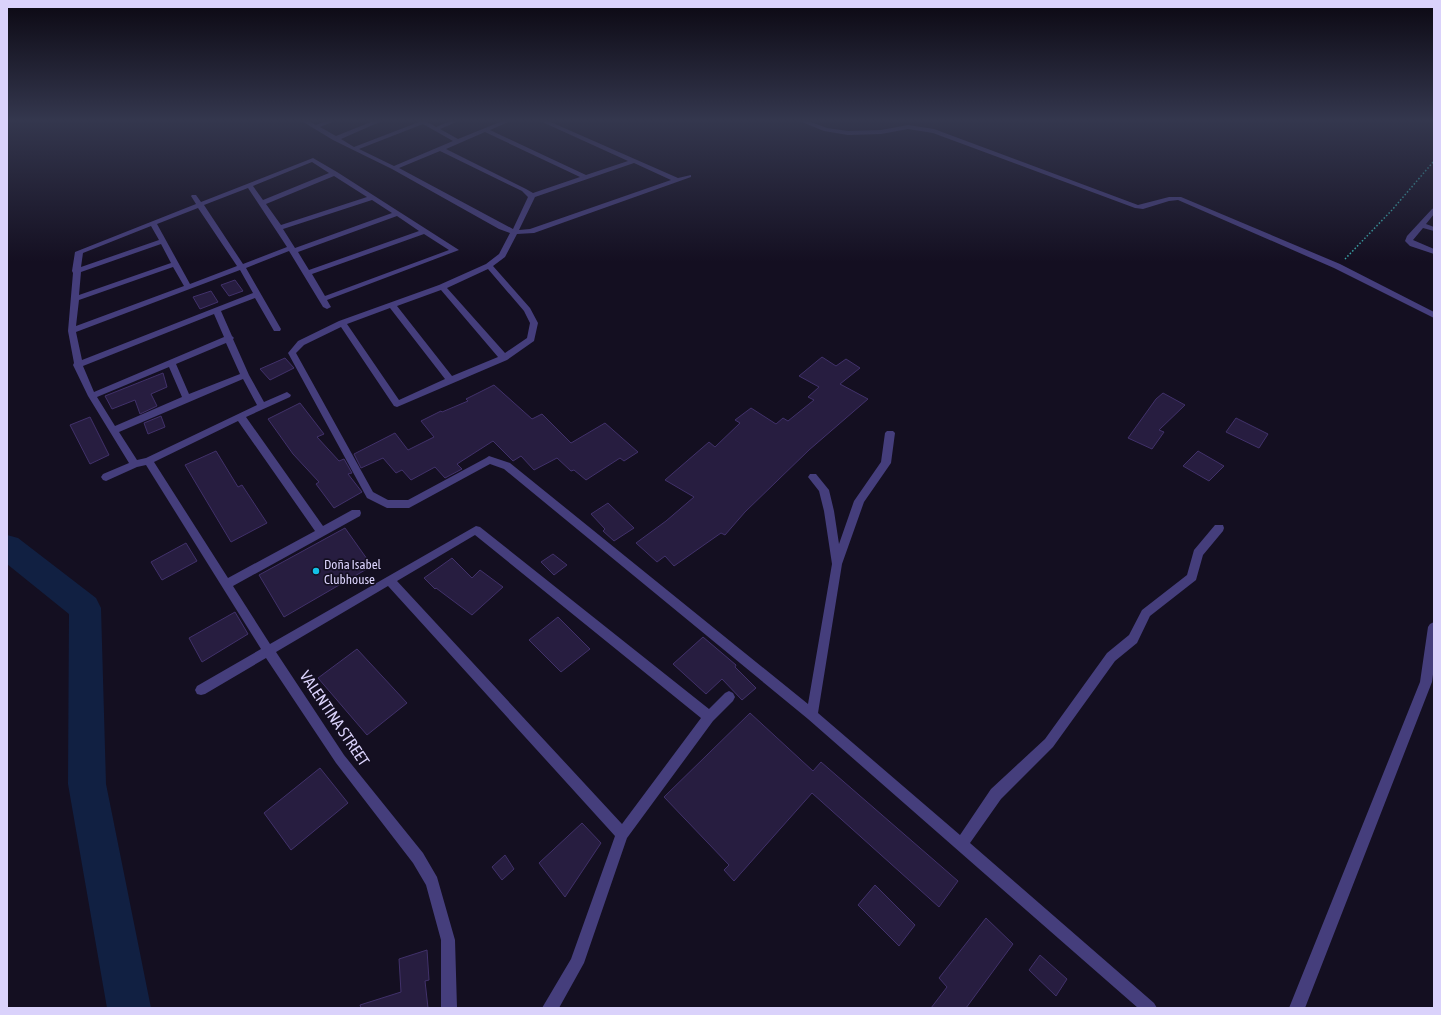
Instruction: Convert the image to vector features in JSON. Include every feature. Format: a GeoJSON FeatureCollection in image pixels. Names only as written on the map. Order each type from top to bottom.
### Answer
{"type":"FeatureCollection","features":[{"type":"Feature","properties":{"kind":"street"},"geometry":{"type":"LineString","coordinates":[[135,464],[92,396],[78,365],[72,344],[76,271],[79,252],[294,167]]}},
{"type":"Feature","properties":{"kind":"street"},"geometry":{"type":"LineString","coordinates":[[323,299],[455,250],[371,198],[325,167]]}},
{"type":"Feature","properties":{"kind":"street"},"geometry":{"type":"LineString","coordinates":[[478,167],[524,190],[532,196]]}},
{"type":"Feature","properties":{"kind":"street"},"geometry":{"type":"LineString","coordinates":[[564,167],[586,178]]}},
{"type":"Feature","properties":{"kind":"street"},"geometry":{"type":"LineString","coordinates":[[532,196],[616,167]]}},
{"type":"Feature","properties":{"kind":"street"},"geometry":{"type":"LineString","coordinates":[[648,167],[677,180]]}},
{"type":"Feature","properties":{"kind":"street"},"geometry":{"type":"LineString","coordinates":[[1031,167],[1137,207],[1146,207],[1172,197],[1179,198],[1337,266],[1434,315]]}},
{"type":"Feature","properties":{"kind":"street"},"geometry":{"type":"LineString","coordinates":[[394,168],[502,227],[514,232],[531,231],[689,176]]}},
{"type":"Feature","properties":{"kind":"street"},"geometry":{"type":"LineString","coordinates":[[262,203],[335,173]]}},
{"type":"Feature","properties":{"kind":"street"},"geometry":{"type":"LineString","coordinates":[[249,185],[308,273],[327,308]]}},
{"type":"Feature","properties":{"kind":"street"},"geometry":{"type":"LineString","coordinates":[[194,196],[241,266],[277,329]]}},
{"type":"Feature","properties":{"kind":"street"},"geometry":{"type":"LineString","coordinates":[[532,196],[530,203],[502,255],[489,266],[442,287],[342,324],[301,343],[292,353],[370,495],[387,504],[409,504],[489,460],[507,466],[812,715],[1150,1008]]}},
{"type":"Feature","properties":{"kind":"street"},"geometry":{"type":"LineString","coordinates":[[279,228],[371,198]]}},
{"type":"Feature","properties":{"kind":"street"},"geometry":{"type":"LineString","coordinates":[[1434,210],[1409,241],[1434,252]]}},
{"type":"Feature","properties":{"kind":"street"},"geometry":{"type":"LineString","coordinates":[[72,331],[241,266],[398,214]]}},
{"type":"Feature","properties":{"kind":"street"},"geometry":{"type":"LineString","coordinates":[[153,223],[174,264],[188,287]]}},
{"type":"Feature","properties":{"kind":"street"},"geometry":{"type":"LineString","coordinates":[[1421,225],[1434,230]]}},
{"type":"Feature","properties":{"kind":"street"},"geometry":{"type":"LineString","coordinates":[[308,273],[425,231]]}},
{"type":"Feature","properties":{"kind":"street"},"geometry":{"type":"LineString","coordinates":[[76,271],[163,241]]}},
{"type":"Feature","properties":{"kind":"street"},"geometry":{"type":"LineString","coordinates":[[75,299],[174,264]]}},
{"type":"Feature","properties":{"kind":"street"},"geometry":{"type":"LineString","coordinates":[[342,324],[397,404],[504,358],[530,339],[534,323],[526,310],[489,266]]}},
{"type":"Feature","properties":{"kind":"street"},"geometry":{"type":"LineString","coordinates":[[442,287],[504,358]]}},
{"type":"Feature","properties":{"kind":"street"},"geometry":{"type":"LineString","coordinates":[[78,365],[257,294]]}},
{"type":"Feature","properties":{"kind":"street"},"geometry":{"type":"LineString","coordinates":[[392,305],[450,380]]}},
{"type":"Feature","properties":{"kind":"street"},"geometry":{"type":"LineString","coordinates":[[216,310],[230,338],[245,375],[262,406]]}},
{"type":"Feature","properties":{"kind":"street"},"geometry":{"type":"LineString","coordinates":[[92,396],[230,338]]}},
{"type":"Feature","properties":{"kind":"street"},"geometry":{"type":"LineString","coordinates":[[171,363],[187,398]]}},
{"type":"Feature","properties":{"kind":"street"},"geometry":{"type":"LineString","coordinates":[[114,430],[187,398],[245,375]]}},
{"type":"Feature","properties":{"kind":"street"},"geometry":{"type":"LineString","coordinates":[[106,477],[135,464],[148,461],[287,395]]}},
{"type":"Feature","properties":{"kind":"street"},"geometry":{"type":"LineString","coordinates":[[240,416],[321,531]]}},
{"type":"Feature","properties":{"kind":"street"},"geometry":{"type":"LineString","coordinates":[[812,715],[836,564],[859,501],[886,463],[890,433]]}},
{"type":"Feature","properties":{"kind":"street","name":"VALENTINA STREET"},"geometry":{"type":"LineString","coordinates":[[148,461],[269,652],[340,759],[418,858],[432,882],[448,940],[450,1008]]}},
{"type":"Feature","properties":{"kind":"street"},"geometry":{"type":"LineString","coordinates":[[813,477],[824,490],[829,511],[836,564]]}},
{"type":"Feature","properties":{"kind":"street"},"geometry":{"type":"LineString","coordinates":[[227,584],[356,513]]}},
{"type":"Feature","properties":{"kind":"street"},"geometry":{"type":"LineString","coordinates":[[961,844],[996,794],[1049,742],[1111,657],[1133,638],[1146,613],[1192,577],[1198,553],[1219,528]]}},
{"type":"Feature","properties":{"kind":"street"},"geometry":{"type":"LineString","coordinates":[[201,690],[269,652],[476,530],[709,716]]}},
{"type":"Feature","properties":{"kind":"street"},"geometry":{"type":"LineString","coordinates":[[389,580],[622,834]]}},
{"type":"Feature","properties":{"kind":"street"},"geometry":{"type":"LineString","coordinates":[[1297,1008],[1426,682],[1434,627]]}},
{"type":"Feature","properties":{"kind":"street"},"geometry":{"type":"LineString","coordinates":[[550,1008],[577,963],[622,834],[709,716],[729,697]]}},
{"type":"Feature","properties":{"kind":"path"},"geometry":{"type":"LineString","coordinates":[[1337,266],[1392,210],[1428,167]]}},
{"type":"Feature","properties":{"kind":"building"},"geometry":{"type":"Polygon","coordinates":[[[235,280],[243,291],[229,296],[221,285],[235,280]]]}},
{"type":"Feature","properties":{"kind":"building"},"geometry":{"type":"Polygon","coordinates":[[[211,291],[218,302],[200,309],[193,297],[211,291]]]}},
{"type":"Feature","properties":{"kind":"building"},"geometry":{"type":"Polygon","coordinates":[[[822,357],[836,366],[846,359],[860,368],[840,384],[868,399],[809,450],[745,512],[725,535],[721,533],[674,566],[665,556],[657,562],[636,543],[666,521],[694,497],[665,480],[709,442],[715,447],[740,423],[735,420],[751,408],[776,424],[783,418],[788,421],[814,400],[808,397],[819,387],[799,376],[822,357]]]}},
{"type":"Feature","properties":{"kind":"building"},"geometry":{"type":"Polygon","coordinates":[[[285,358],[294,368],[270,380],[260,369],[285,358]]]}},
{"type":"Feature","properties":{"kind":"building"},"geometry":{"type":"Polygon","coordinates":[[[163,373],[167,387],[151,394],[157,406],[140,414],[135,400],[112,409],[105,396],[163,373]]]}},
{"type":"Feature","properties":{"kind":"building"},"geometry":{"type":"Polygon","coordinates":[[[494,385],[532,419],[542,414],[571,443],[605,423],[638,452],[624,461],[620,458],[586,480],[574,470],[571,471],[557,458],[534,470],[521,456],[513,461],[493,441],[457,464],[462,469],[445,478],[435,467],[411,480],[402,470],[396,473],[383,458],[361,468],[354,454],[395,433],[408,450],[434,437],[421,421],[441,411],[442,412],[468,401],[466,399],[494,385]]]}},
{"type":"Feature","properties":{"kind":"building"},"geometry":{"type":"Polygon","coordinates":[[[1163,393],[1185,405],[1159,430],[1164,432],[1152,449],[1128,438],[1156,399],[1163,393]]]}},
{"type":"Feature","properties":{"kind":"building"},"geometry":{"type":"Polygon","coordinates":[[[300,403],[324,434],[317,437],[339,461],[344,459],[352,473],[348,474],[362,492],[334,508],[316,484],[319,482],[293,454],[268,419],[300,403]]]}},
{"type":"Feature","properties":{"kind":"building"},"geometry":{"type":"Polygon","coordinates":[[[161,416],[165,427],[148,434],[144,423],[161,416]]]}},
{"type":"Feature","properties":{"kind":"building"},"geometry":{"type":"Polygon","coordinates":[[[90,417],[109,455],[90,464],[70,425],[90,417]]]}},
{"type":"Feature","properties":{"kind":"building"},"geometry":{"type":"Polygon","coordinates":[[[1236,418],[1268,434],[1259,448],[1226,432],[1236,418]]]}},
{"type":"Feature","properties":{"kind":"building"},"geometry":{"type":"Polygon","coordinates":[[[216,451],[238,487],[242,485],[267,523],[231,542],[185,465],[216,451]]]}},
{"type":"Feature","properties":{"kind":"building"},"geometry":{"type":"Polygon","coordinates":[[[1198,451],[1224,466],[1209,481],[1183,466],[1198,451]]]}},
{"type":"Feature","properties":{"kind":"building"},"geometry":{"type":"Polygon","coordinates":[[[608,503],[634,528],[614,541],[603,531],[605,529],[591,514],[608,503]]]}},
{"type":"Feature","properties":{"kind":"building","name":"Doña Isabel Clubhouse"},"geometry":{"type":"Polygon","coordinates":[[[345,528],[372,566],[284,617],[259,575],[345,528]]]}},
{"type":"Feature","properties":{"kind":"building"},"geometry":{"type":"Polygon","coordinates":[[[186,543],[197,561],[162,580],[151,562],[186,543]]]}},
{"type":"Feature","properties":{"kind":"building"},"geometry":{"type":"Polygon","coordinates":[[[553,554],[567,565],[554,575],[541,562],[553,554]]]}},
{"type":"Feature","properties":{"kind":"building"},"geometry":{"type":"Polygon","coordinates":[[[452,558],[472,578],[480,570],[503,587],[472,615],[436,588],[435,589],[424,578],[452,558]]]}},
{"type":"Feature","properties":{"kind":"building"},"geometry":{"type":"Polygon","coordinates":[[[235,612],[248,634],[202,662],[189,638],[235,612]]]}},
{"type":"Feature","properties":{"kind":"building"},"geometry":{"type":"Polygon","coordinates":[[[558,617],[590,649],[561,672],[529,640],[558,617]]]}},
{"type":"Feature","properties":{"kind":"building"},"geometry":{"type":"Polygon","coordinates":[[[703,637],[736,665],[735,667],[756,688],[742,700],[722,679],[706,694],[673,664],[703,637]]]}},
{"type":"Feature","properties":{"kind":"building"},"geometry":{"type":"Polygon","coordinates":[[[357,649],[407,703],[367,735],[318,678],[357,649]]]}},
{"type":"Feature","properties":{"kind":"building"},"geometry":{"type":"Polygon","coordinates":[[[750,713],[813,771],[821,762],[958,881],[939,907],[812,793],[734,881],[724,870],[729,865],[664,797],[750,713]]]}},
{"type":"Feature","properties":{"kind":"building"},"geometry":{"type":"Polygon","coordinates":[[[320,768],[348,803],[291,850],[264,813],[320,768]]]}},
{"type":"Feature","properties":{"kind":"building"},"geometry":{"type":"Polygon","coordinates":[[[582,823],[601,843],[565,897],[539,863],[582,823]]]}},
{"type":"Feature","properties":{"kind":"building"},"geometry":{"type":"Polygon","coordinates":[[[505,855],[514,869],[502,880],[492,867],[505,855]]]}},
{"type":"Feature","properties":{"kind":"building"},"geometry":{"type":"Polygon","coordinates":[[[875,885],[915,925],[899,946],[858,905],[875,885]]]}},
{"type":"Feature","properties":{"kind":"building"},"geometry":{"type":"Polygon","coordinates":[[[986,918],[1013,944],[966,1008],[931,1008],[947,987],[939,978],[986,918]]]}},
{"type":"Feature","properties":{"kind":"building"},"geometry":{"type":"Polygon","coordinates":[[[427,950],[429,980],[425,981],[428,1008],[361,1008],[360,1005],[401,992],[399,959],[427,950]]]}},
{"type":"Feature","properties":{"kind":"building"},"geometry":{"type":"Polygon","coordinates":[[[1040,955],[1067,979],[1056,996],[1029,970],[1040,955]]]}},
{"type":"Feature","properties":{"kind":"waterway"},"geometry":{"type":"LineString","coordinates":[[7,547],[85,608],[87,784],[129,1008]]}},
{"type":"Feature","properties":{"kind":"place","name":"Doña Isabel Clubhouse"},"geometry":{"type":"Point","coordinates":[316,571]}}]}
